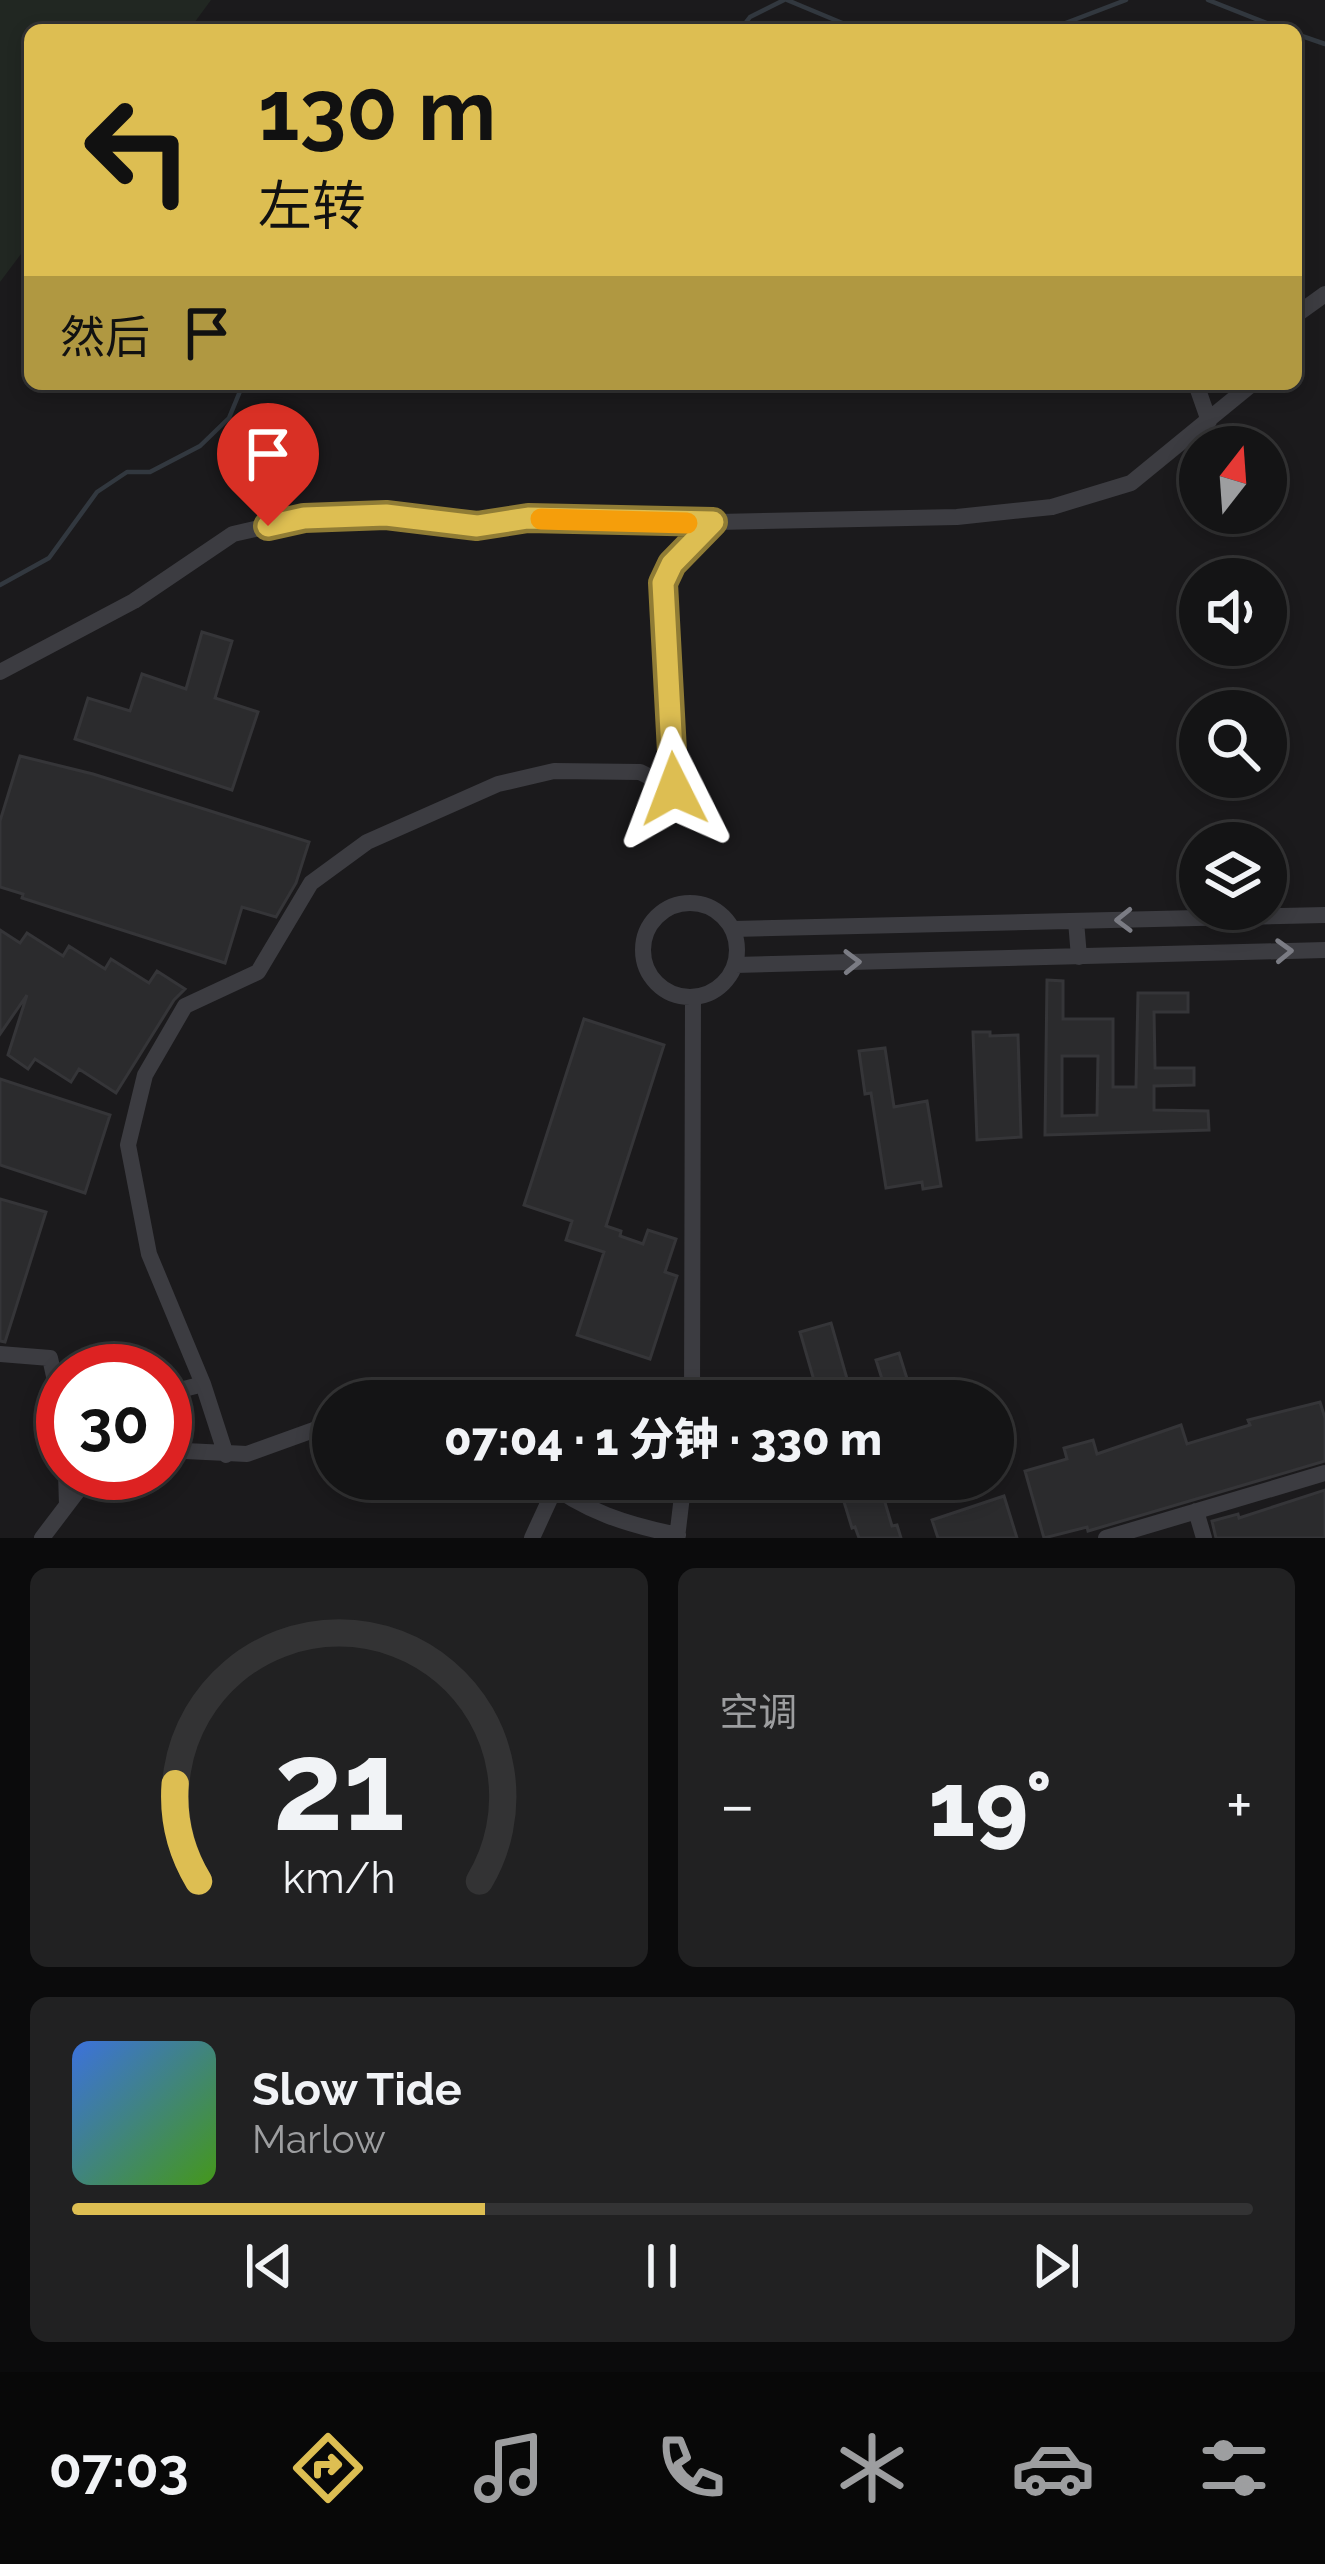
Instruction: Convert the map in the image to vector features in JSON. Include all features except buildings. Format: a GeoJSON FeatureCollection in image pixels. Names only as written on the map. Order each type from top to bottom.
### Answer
{"type":"FeatureCollection","features":[{"type":"Feature","properties":{"kind":"street"},"geometry":{"type":"LineString","coordinates":[[1198,390],[1209,421]]}},
{"type":"Feature","properties":{"kind":"street"},"geometry":{"type":"LineString","coordinates":[[0,672],[134,601],[233,534],[304,518],[386,515],[477,526],[528,518],[713,522],[957,517],[1052,507],[1131,483],[1245,390]]}},
{"type":"Feature","properties":{"kind":"street"},"geometry":{"type":"LineString","coordinates":[[226,1455],[203,1384],[149,1254],[128,1144],[145,1075],[185,1006],[258,972],[311,883],[368,842],[498,784],[554,771],[640,772],[674,789],[663,583],[672,564],[713,522]]}},
{"type":"Feature","properties":{"kind":"street"},"geometry":{"type":"LineString","coordinates":[[673,905],[707,905],[733,929],[738,947],[735,965],[726,982],[711,993],[693,998],[673,995],[656,984],[645,968],[642,948],[647,929],[673,905]]}},
{"type":"Feature","properties":{"kind":"street"},"geometry":{"type":"LineString","coordinates":[[733,929],[1325,915]]}},
{"type":"Feature","properties":{"kind":"street"},"geometry":{"type":"LineString","coordinates":[[1076,921],[1079,957]]}},
{"type":"Feature","properties":{"kind":"street"},"geometry":{"type":"LineString","coordinates":[[735,965],[1325,950]]}},
{"type":"Feature","properties":{"kind":"street"},"geometry":{"type":"LineString","coordinates":[[692,1380],[693,998]]}},
{"type":"Feature","properties":{"kind":"street"},"geometry":{"type":"LineString","coordinates":[[0,1354],[36,1357]]}},
{"type":"Feature","properties":{"kind":"street"},"geometry":{"type":"LineString","coordinates":[[192,1387],[203,1384]]}},
{"type":"Feature","properties":{"kind":"street"},"geometry":{"type":"LineString","coordinates":[[192,1452],[247,1454],[312,1431]]}},
{"type":"Feature","properties":{"kind":"street"},"geometry":{"type":"LineString","coordinates":[[1106,1538],[1325,1473]]}},
{"type":"Feature","properties":{"kind":"street"},"geometry":{"type":"LineString","coordinates":[[68,1500],[68,1505]]}},
{"type":"Feature","properties":{"kind":"street"},"geometry":{"type":"LineString","coordinates":[[42,1538],[73,1500]]}},
{"type":"Feature","properties":{"kind":"street"},"geometry":{"type":"LineString","coordinates":[[532,1538],[544,1500]]}},
{"type":"Feature","properties":{"kind":"street"},"geometry":{"type":"LineString","coordinates":[[579,1500],[607,1515],[677,1536],[681,1500]]}},
{"type":"Feature","properties":{"kind":"street"},"geometry":{"type":"LineString","coordinates":[[1196,1511],[1204,1538]]}},
{"type":"Feature","properties":{"kind":"shaded area"},"geometry":{"type":"Polygon","coordinates":[[[0,0],[211,0],[193,24],[24,24],[24,250],[0,282],[0,0]]]}},
{"type":"Feature","properties":{"kind":"waterway"},"geometry":{"type":"LineString","coordinates":[[745,24],[784,0]]}},
{"type":"Feature","properties":{"kind":"waterway"},"geometry":{"type":"LineString","coordinates":[[787,0],[845,24]]}},
{"type":"Feature","properties":{"kind":"waterway"},"geometry":{"type":"LineString","coordinates":[[1063,24],[1126,0]]}},
{"type":"Feature","properties":{"kind":"waterway"},"geometry":{"type":"LineString","coordinates":[[1208,0],[1269,24]]}},
{"type":"Feature","properties":{"kind":"waterway"},"geometry":{"type":"LineString","coordinates":[[1302,36],[1325,44]]}},
{"type":"Feature","properties":{"kind":"waterway"},"geometry":{"type":"LineString","coordinates":[[0,585],[49,558],[97,492],[127,472],[150,472],[200,446],[229,418],[241,390]]}},
{"type":"Feature","properties":{"kind":"slow traffic"},"geometry":{"type":"LineString","coordinates":[[541,519],[687,523]]}},
{"type":"Feature","properties":{"kind":"route"},"geometry":{"type":"LineString","coordinates":[[268,526],[304,518],[386,515],[477,526],[528,518],[713,522],[672,564],[663,583],[674,789]]}}]}
